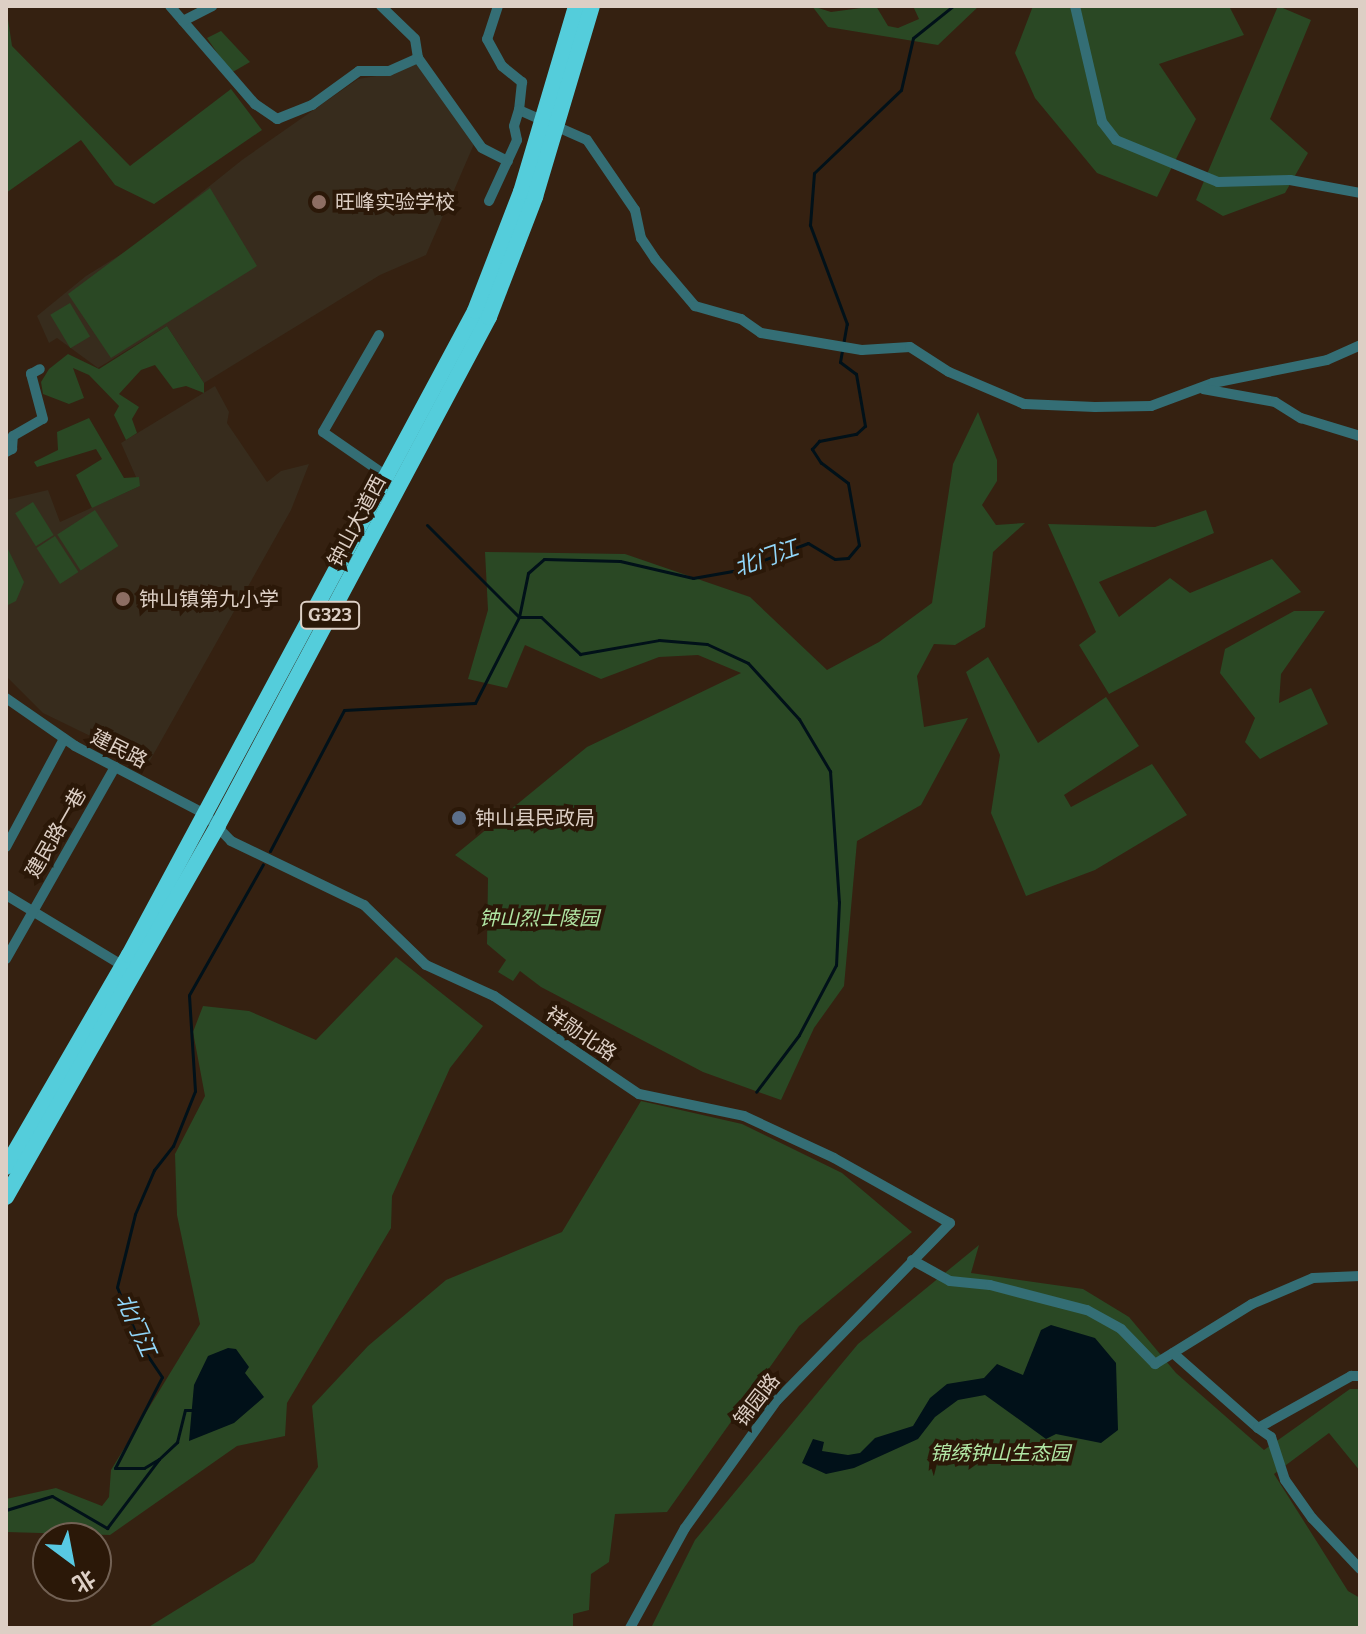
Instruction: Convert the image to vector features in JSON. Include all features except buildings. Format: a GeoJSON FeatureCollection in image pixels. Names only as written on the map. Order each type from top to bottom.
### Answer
{"type":"FeatureCollection","features":[{"type":"Feature","properties":{"kind":"highway","name":"钟山大道西"},"geometry":{"type":"LineString","coordinates":[[549,124],[576,6]]}},
{"type":"Feature","properties":{"kind":"highway","name":"钟山大道西"},"geometry":{"type":"LineString","coordinates":[[6,1197],[129,970],[205,814],[393,480],[489,317],[549,124],[592,6]]}},
{"type":"Feature","properties":{"kind":"highway","name":"钟山大道西"},"geometry":{"type":"LineString","coordinates":[[6,1167],[218,825],[393,480]]}},
{"type":"Feature","properties":{"kind":"street"},"geometry":{"type":"LineString","coordinates":[[170,6],[255,104],[277,119],[312,105],[359,71],[389,71],[418,58]]}},
{"type":"Feature","properties":{"kind":"street"},"geometry":{"type":"LineString","coordinates":[[183,21],[212,6]]}},
{"type":"Feature","properties":{"kind":"street"},"geometry":{"type":"LineString","coordinates":[[381,6],[415,39],[418,58],[482,148],[508,161]]}},
{"type":"Feature","properties":{"kind":"street"},"geometry":{"type":"LineString","coordinates":[[489,201],[517,140],[514,126],[522,82],[502,66],[487,39],[498,6]]}},
{"type":"Feature","properties":{"kind":"street"},"geometry":{"type":"LineString","coordinates":[[1075,6],[1102,122],[1116,140],[1218,182],[1290,180],[1360,193]]}},
{"type":"Feature","properties":{"kind":"street"},"geometry":{"type":"LineString","coordinates":[[519,110],[587,140],[635,210],[641,238],[695,306],[741,319],[761,333],[852,349],[910,347],[949,372],[1024,404],[1151,406],[1196,389],[1327,360],[1360,345]]}},
{"type":"Feature","properties":{"kind":"street"},"geometry":{"type":"LineString","coordinates":[[379,335],[323,432],[393,480]]}},
{"type":"Feature","properties":{"kind":"street"},"geometry":{"type":"LineString","coordinates":[[6,452],[12,449],[13,436],[43,419],[31,374],[40,369]]}},
{"type":"Feature","properties":{"kind":"street"},"geometry":{"type":"LineString","coordinates":[[1196,389],[1275,402],[1301,418],[1360,436]]}},
{"type":"Feature","properties":{"kind":"street","name":"建民路"},"geometry":{"type":"LineString","coordinates":[[6,698],[64,739],[205,814],[218,825]]}},
{"type":"Feature","properties":{"kind":"street"},"geometry":{"type":"LineString","coordinates":[[6,847],[64,739]]}},
{"type":"Feature","properties":{"kind":"street","name":"建民路一巷"},"geometry":{"type":"LineString","coordinates":[[6,959],[115,767]]}},
{"type":"Feature","properties":{"kind":"street","name":"祥勋北路"},"geometry":{"type":"LineString","coordinates":[[218,825],[231,841],[364,905],[426,965],[494,996],[639,1094],[744,1116],[834,1158],[950,1223]]}},
{"type":"Feature","properties":{"kind":"street"},"geometry":{"type":"LineString","coordinates":[[6,895],[129,970]]}},
{"type":"Feature","properties":{"kind":"street","name":"锦园路"},"geometry":{"type":"LineString","coordinates":[[630,1628],[685,1528],[777,1400],[950,1223]]}},
{"type":"Feature","properties":{"kind":"street"},"geometry":{"type":"LineString","coordinates":[[912,1260],[950,1281],[990,1285],[1087,1310],[1121,1329],[1155,1364],[1252,1304],[1313,1278],[1360,1276]]}},
{"type":"Feature","properties":{"kind":"street"},"geometry":{"type":"LineString","coordinates":[[1173,1353],[1271,1437],[1285,1480],[1312,1518],[1360,1569]]}},
{"type":"Feature","properties":{"kind":"street"},"geometry":{"type":"LineString","coordinates":[[1258,1428],[1351,1376],[1360,1376]]}},
{"type":"Feature","properties":{"kind":"shaded area","name":"旺峰实验学校"},"geometry":{"type":"Polygon","coordinates":[[[416,62],[474,144],[426,255],[380,275],[204,383],[167,326],[98,368],[57,338],[49,343],[37,316],[86,276],[136,245],[242,160],[358,79],[389,74],[416,62]]]}},
{"type":"Feature","properties":{"kind":"shaded area","name":"钟山镇第九小学"},"geometry":{"type":"Polygon","coordinates":[[[215,386],[229,412],[227,423],[267,482],[281,471],[309,464],[291,510],[148,764],[43,713],[6,676],[6,500],[48,490],[60,522],[140,486],[121,443],[215,386]]]}},
{"type":"Feature","properties":{"kind":"shaded area"},"geometry":{"type":"Polygon","coordinates":[[[1051,1325],[1095,1338],[1116,1363],[1118,1430],[1101,1443],[1056,1434],[1046,1439],[985,1395],[958,1400],[935,1417],[918,1439],[854,1468],[826,1474],[802,1463],[813,1439],[824,1442],[822,1451],[848,1455],[860,1453],[875,1438],[913,1426],[930,1398],[947,1384],[984,1378],[997,1364],[1023,1375],[1041,1330],[1051,1325]]]}},
{"type":"Feature","properties":{"kind":"shaded area"},"geometry":{"type":"Polygon","coordinates":[[[228,1348],[236,1349],[249,1367],[245,1373],[264,1397],[234,1423],[189,1441],[194,1385],[208,1356],[228,1348]]]}},
{"type":"Feature","properties":{"kind":"green space"},"geometry":{"type":"Polygon","coordinates":[[[6,6],[12,46],[130,166],[231,89],[262,130],[154,204],[115,185],[81,140],[6,193],[6,6]]]}},
{"type":"Feature","properties":{"kind":"green space"},"geometry":{"type":"Polygon","coordinates":[[[812,6],[831,12],[876,6],[888,26],[898,28],[919,19],[913,6],[979,6],[938,45],[828,27],[812,6]]]}},
{"type":"Feature","properties":{"kind":"green space"},"geometry":{"type":"Polygon","coordinates":[[[1033,6],[1229,6],[1244,35],[1159,64],[1196,119],[1157,197],[1097,173],[1035,98],[1015,53],[1033,6]]]}},
{"type":"Feature","properties":{"kind":"green space"},"geometry":{"type":"Polygon","coordinates":[[[1278,6],[1311,20],[1270,119],[1308,153],[1285,193],[1223,216],[1196,200],[1278,6]]]}},
{"type":"Feature","properties":{"kind":"green space"},"geometry":{"type":"Polygon","coordinates":[[[221,31],[250,62],[231,73],[207,38],[221,31]]]}},
{"type":"Feature","properties":{"kind":"green space"},"geometry":{"type":"Polygon","coordinates":[[[210,188],[257,266],[111,358],[68,294],[210,188]]]}},
{"type":"Feature","properties":{"kind":"green space"},"geometry":{"type":"Polygon","coordinates":[[[70,303],[90,336],[70,348],[50,315],[70,303]]]}},
{"type":"Feature","properties":{"kind":"green space"},"geometry":{"type":"Polygon","coordinates":[[[167,326],[204,383],[204,393],[186,386],[173,389],[155,365],[141,370],[119,394],[139,407],[132,419],[137,433],[126,440],[114,415],[119,406],[89,375],[73,368],[84,398],[69,404],[43,394],[41,382],[49,369],[68,354],[99,369],[167,326]]]}},
{"type":"Feature","properties":{"kind":"green space","name":"钟山烈士陵园"},"geometry":{"type":"Polygon","coordinates":[[[978,412],[997,460],[997,481],[982,505],[996,525],[1025,523],[993,552],[985,627],[955,645],[934,644],[917,676],[924,727],[968,718],[921,805],[857,841],[844,986],[814,1028],[781,1100],[703,1072],[541,987],[520,971],[513,981],[498,972],[506,960],[487,944],[488,878],[455,855],[587,747],[741,673],[698,655],[659,657],[601,679],[525,645],[507,688],[468,679],[488,610],[485,552],[625,554],[750,597],[827,670],[879,642],[932,603],[953,464],[978,412]]]}},
{"type":"Feature","properties":{"kind":"green space"},"geometry":{"type":"Polygon","coordinates":[[[89,418],[124,478],[139,477],[140,486],[92,508],[76,475],[102,459],[96,449],[37,467],[34,462],[58,450],[57,432],[89,418]]]}},
{"type":"Feature","properties":{"kind":"green space"},"geometry":{"type":"Polygon","coordinates":[[[33,502],[54,535],[36,546],[15,513],[33,502]]]}},
{"type":"Feature","properties":{"kind":"green space"},"geometry":{"type":"Polygon","coordinates":[[[95,510],[118,546],[81,571],[57,535],[95,510]]]}},
{"type":"Feature","properties":{"kind":"green space"},"geometry":{"type":"Polygon","coordinates":[[[1206,510],[1214,533],[1099,582],[1119,617],[1170,578],[1190,593],[1272,559],[1301,592],[1109,694],[1079,645],[1096,632],[1048,524],[1155,527],[1206,510]]]}},
{"type":"Feature","properties":{"kind":"green space"},"geometry":{"type":"Polygon","coordinates":[[[55,536],[78,572],[60,584],[37,548],[55,536]]]}},
{"type":"Feature","properties":{"kind":"green space"},"geometry":{"type":"Polygon","coordinates":[[[6,545],[24,582],[16,601],[6,606],[6,545]]]}},
{"type":"Feature","properties":{"kind":"green space"},"geometry":{"type":"Polygon","coordinates":[[[1294,611],[1325,611],[1281,674],[1279,703],[1311,688],[1328,724],[1260,759],[1245,742],[1255,718],[1220,673],[1225,649],[1294,611]]]}},
{"type":"Feature","properties":{"kind":"green space"},"geometry":{"type":"Polygon","coordinates":[[[988,657],[1038,743],[1106,697],[1139,746],[1064,795],[1071,807],[1152,764],[1187,815],[1095,870],[1026,896],[991,813],[1000,755],[966,672],[988,657]]]}},
{"type":"Feature","properties":{"kind":"green space"},"geometry":{"type":"Polygon","coordinates":[[[396,957],[483,1026],[450,1068],[392,1196],[391,1228],[287,1403],[285,1436],[237,1446],[112,1534],[112,1522],[32,1522],[32,1533],[6,1532],[6,1499],[56,1488],[102,1506],[109,1497],[111,1470],[200,1324],[177,1215],[175,1154],[205,1096],[193,1032],[203,1006],[249,1011],[316,1040],[396,957]]]}},
{"type":"Feature","properties":{"kind":"green space"},"geometry":{"type":"Polygon","coordinates":[[[641,1101],[742,1124],[842,1173],[912,1232],[799,1326],[667,1512],[615,1514],[609,1562],[591,1574],[589,1610],[573,1614],[573,1628],[147,1628],[254,1562],[318,1467],[312,1406],[368,1346],[446,1280],[562,1232],[641,1101]]]}},
{"type":"Feature","properties":{"kind":"green space","name":"锦绣钟山生态园"},"geometry":{"type":"Polygon","coordinates":[[[979,1245],[971,1273],[1083,1289],[1129,1317],[1176,1373],[1264,1450],[1350,1389],[1360,1389],[1360,1471],[1329,1433],[1274,1474],[1348,1591],[1360,1598],[1360,1628],[651,1628],[695,1540],[858,1344],[979,1245]]]}},
{"type":"Feature","properties":{"kind":"waterway","name":"北门江"},"geometry":{"type":"LineString","coordinates":[[270,851],[344,710],[475,703],[519,617],[528,573],[544,559],[620,561],[693,578],[738,570],[808,543],[835,559],[848,558],[859,545],[848,483],[821,463],[812,449],[819,441],[856,434],[865,426],[856,374],[840,362],[847,324],[810,225],[814,173],[901,90],[913,38],[953,6]]}},
{"type":"Feature","properties":{"kind":"waterway"},"geometry":{"type":"LineString","coordinates":[[427,525],[519,617],[541,617],[580,654],[659,640],[707,644],[748,663],[799,719],[830,771],[839,902],[836,965],[799,1035],[756,1092]]}},
{"type":"Feature","properties":{"kind":"waterway","name":"北门江"},"geometry":{"type":"LineString","coordinates":[[6,1510],[52,1496],[107,1528],[159,1459],[144,1468],[115,1468],[162,1377],[140,1344],[117,1287],[135,1214],[154,1170],[173,1146],[195,1091],[189,995],[263,864]]}},
{"type":"Feature","properties":{"kind":"waterway"},"geometry":{"type":"LineString","coordinates":[[159,1459],[177,1442],[185,1410],[192,1410]]}},
{"type":"Feature","properties":{"kind":"place","name":"旺峰实验学校"},"geometry":{"type":"Point","coordinates":[319,202]}},
{"type":"Feature","properties":{"kind":"place","name":"钟山镇第九小学"},"geometry":{"type":"Point","coordinates":[123,599]}},
{"type":"Feature","properties":{"kind":"place","name":"钟山县民政局"},"geometry":{"type":"Point","coordinates":[459,818]}}]}
